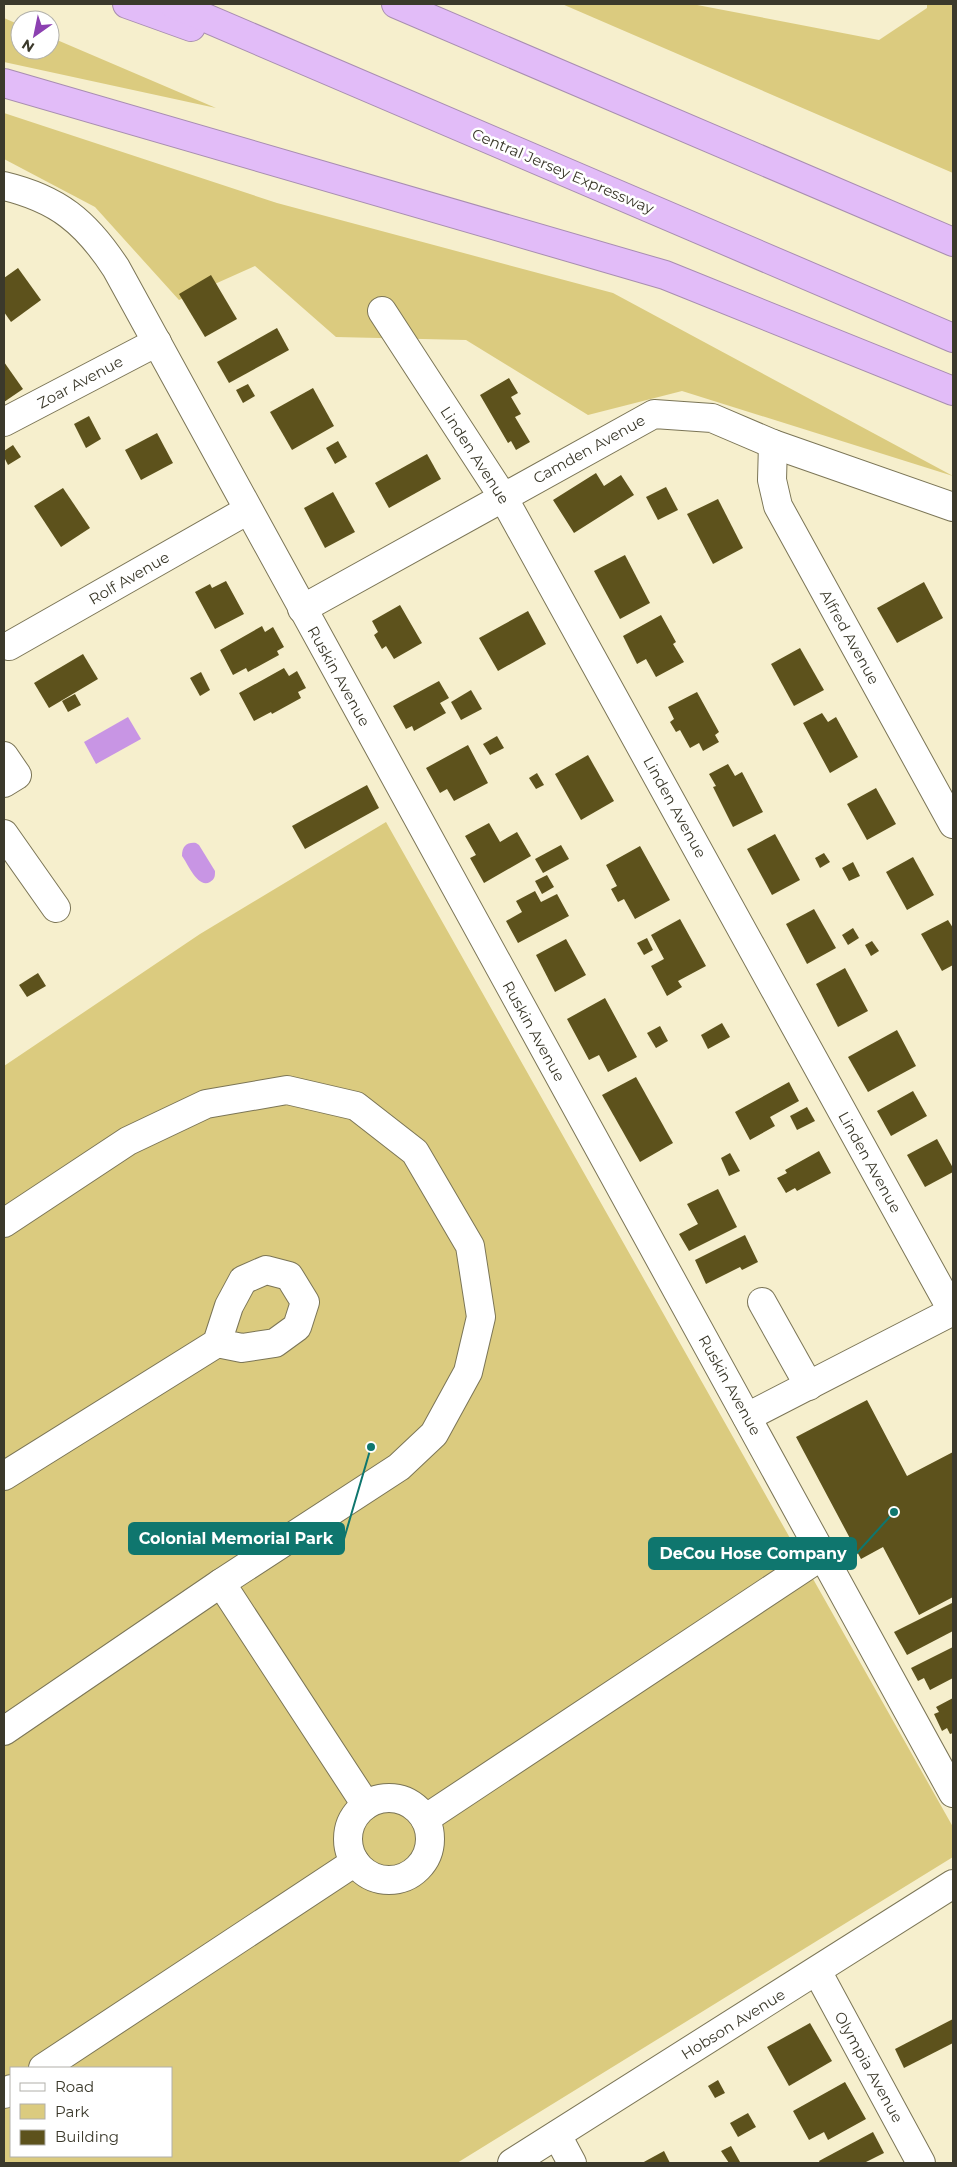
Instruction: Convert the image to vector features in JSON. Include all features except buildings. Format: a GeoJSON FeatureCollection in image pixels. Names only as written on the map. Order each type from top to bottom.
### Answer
{"type":"FeatureCollection","features":[{"type":"Feature","properties":{"kind":"highway"},"geometry":{"type":"LineString","coordinates":[[127,4],[440,118]]}},
{"type":"Feature","properties":{"kind":"highway","name":"Central Jersey Expressway"},"geometry":{"type":"LineString","coordinates":[[173,4],[953,338]]}},
{"type":"Feature","properties":{"kind":"highway"},"geometry":{"type":"LineString","coordinates":[[396,4],[953,242]]}},
{"type":"Feature","properties":{"kind":"highway"},"geometry":{"type":"LineString","coordinates":[[4,83],[665,275],[953,391]]}},
{"type":"Feature","properties":{"kind":"street","name":"Ruskin Avenue"},"geometry":{"type":"LineString","coordinates":[[4,186],[45,200],[71,215],[98,241],[116,268],[953,1793]]}},
{"type":"Feature","properties":{"kind":"street","name":"Linden Avenue"},"geometry":{"type":"LineString","coordinates":[[382,311],[503,497],[953,1311]]}},
{"type":"Feature","properties":{"kind":"street","name":"Zoar Avenue"},"geometry":{"type":"LineString","coordinates":[[4,422],[157,342]]}},
{"type":"Feature","properties":{"kind":"street","name":"Camden Avenue"},"geometry":{"type":"LineString","coordinates":[[302,609],[654,414],[712,418],[773,444],[953,507]]}},
{"type":"Feature","properties":{"kind":"street","name":"Alfred Avenue"},"geometry":{"type":"LineString","coordinates":[[773,444],[772,480],[778,506],[953,824]]}},
{"type":"Feature","properties":{"kind":"street","name":"Rolf Avenue"},"geometry":{"type":"LineString","coordinates":[[9,646],[248,510]]}},
{"type":"Feature","properties":{"kind":"street"},"geometry":{"type":"LineString","coordinates":[[4,756],[17,775],[4,783]]}},
{"type":"Feature","properties":{"kind":"street"},"geometry":{"type":"LineString","coordinates":[[4,834],[56,908]]}},
{"type":"Feature","properties":{"kind":"street"},"geometry":{"type":"LineString","coordinates":[[4,1223],[137,1137],[206,1104],[287,1090],[356,1106],[415,1152],[470,1246],[481,1317],[468,1372],[434,1434],[399,1467],[221,1583],[4,1731]]}},
{"type":"Feature","properties":{"kind":"street"},"geometry":{"type":"LineString","coordinates":[[762,1302],[809,1386]]}},
{"type":"Feature","properties":{"kind":"street"},"geometry":{"type":"LineString","coordinates":[[747,1418],[953,1311]]}},
{"type":"Feature","properties":{"kind":"street"},"geometry":{"type":"LineString","coordinates":[[4,1476],[217,1342]]}},
{"type":"Feature","properties":{"kind":"street"},"geometry":{"type":"LineString","coordinates":[[425,1819],[823,1554]]}},
{"type":"Feature","properties":{"kind":"street"},"geometry":{"type":"LineString","coordinates":[[221,1583],[366,1805]]}},
{"type":"Feature","properties":{"kind":"street"},"geometry":{"type":"LineString","coordinates":[[399,1799],[409,1803],[425,1819],[430,1843],[427,1855],[420,1866],[411,1874],[399,1878],[381,1878],[364,1871],[355,1862],[350,1850],[349,1831],[357,1814],[366,1805],[376,1800],[399,1799]]}},
{"type":"Feature","properties":{"kind":"street"},"geometry":{"type":"LineString","coordinates":[[45,2067],[355,1862]]}},
{"type":"Feature","properties":{"kind":"street","name":"Hobson Avenue"},"geometry":{"type":"LineString","coordinates":[[512,2163],[953,1884]]}},
{"type":"Feature","properties":{"kind":"street","name":"Olympia Avenue"},"geometry":{"type":"LineString","coordinates":[[817,1971],[921,2163]]}},
{"type":"Feature","properties":{"kind":"street"},"geometry":{"type":"LineString","coordinates":[[557,2135],[572,2163]]}},
{"type":"Feature","properties":{"kind":"green space"},"geometry":{"type":"Polygon","coordinates":[[[562,4],[692,4],[879,40],[927,8],[927,4],[953,4],[953,173],[562,4]]]}},
{"type":"Feature","properties":{"kind":"green space"},"geometry":{"type":"Polygon","coordinates":[[[4,18],[10,21],[10,60],[60,60],[60,41],[216,108],[4,62],[4,18]]]}},
{"type":"Feature","properties":{"kind":"green space"},"geometry":{"type":"Polygon","coordinates":[[[4,113],[277,203],[613,293],[953,476],[682,391],[588,415],[466,340],[336,337],[255,266],[179,300],[95,207],[4,159],[4,113]]]}},
{"type":"Feature","properties":{"kind":"green space"},"geometry":{"type":"Polygon","coordinates":[[[386,822],[953,1827],[953,1857],[457,2163],[4,2163],[4,1066],[200,934],[386,822]]]}},
{"type":"Feature","properties":{"kind":"shaded area"},"geometry":{"type":"Polygon","coordinates":[[[128,717],[141,739],[96,764],[84,742],[128,717]]]}},
{"type":"Feature","properties":{"kind":"shaded area"},"geometry":{"type":"Polygon","coordinates":[[[196,843],[215,871],[213,880],[210,882],[201,882],[197,879],[182,856],[186,845],[196,843]]]}},
{"type":"Feature","properties":{"kind":"place","name":"Colonial Memorial Park"},"geometry":{"type":"Point","coordinates":[371,1447]}},
{"type":"Feature","properties":{"kind":"place","name":"DeCou Hose Company"},"geometry":{"type":"Point","coordinates":[894,1512]}}]}
